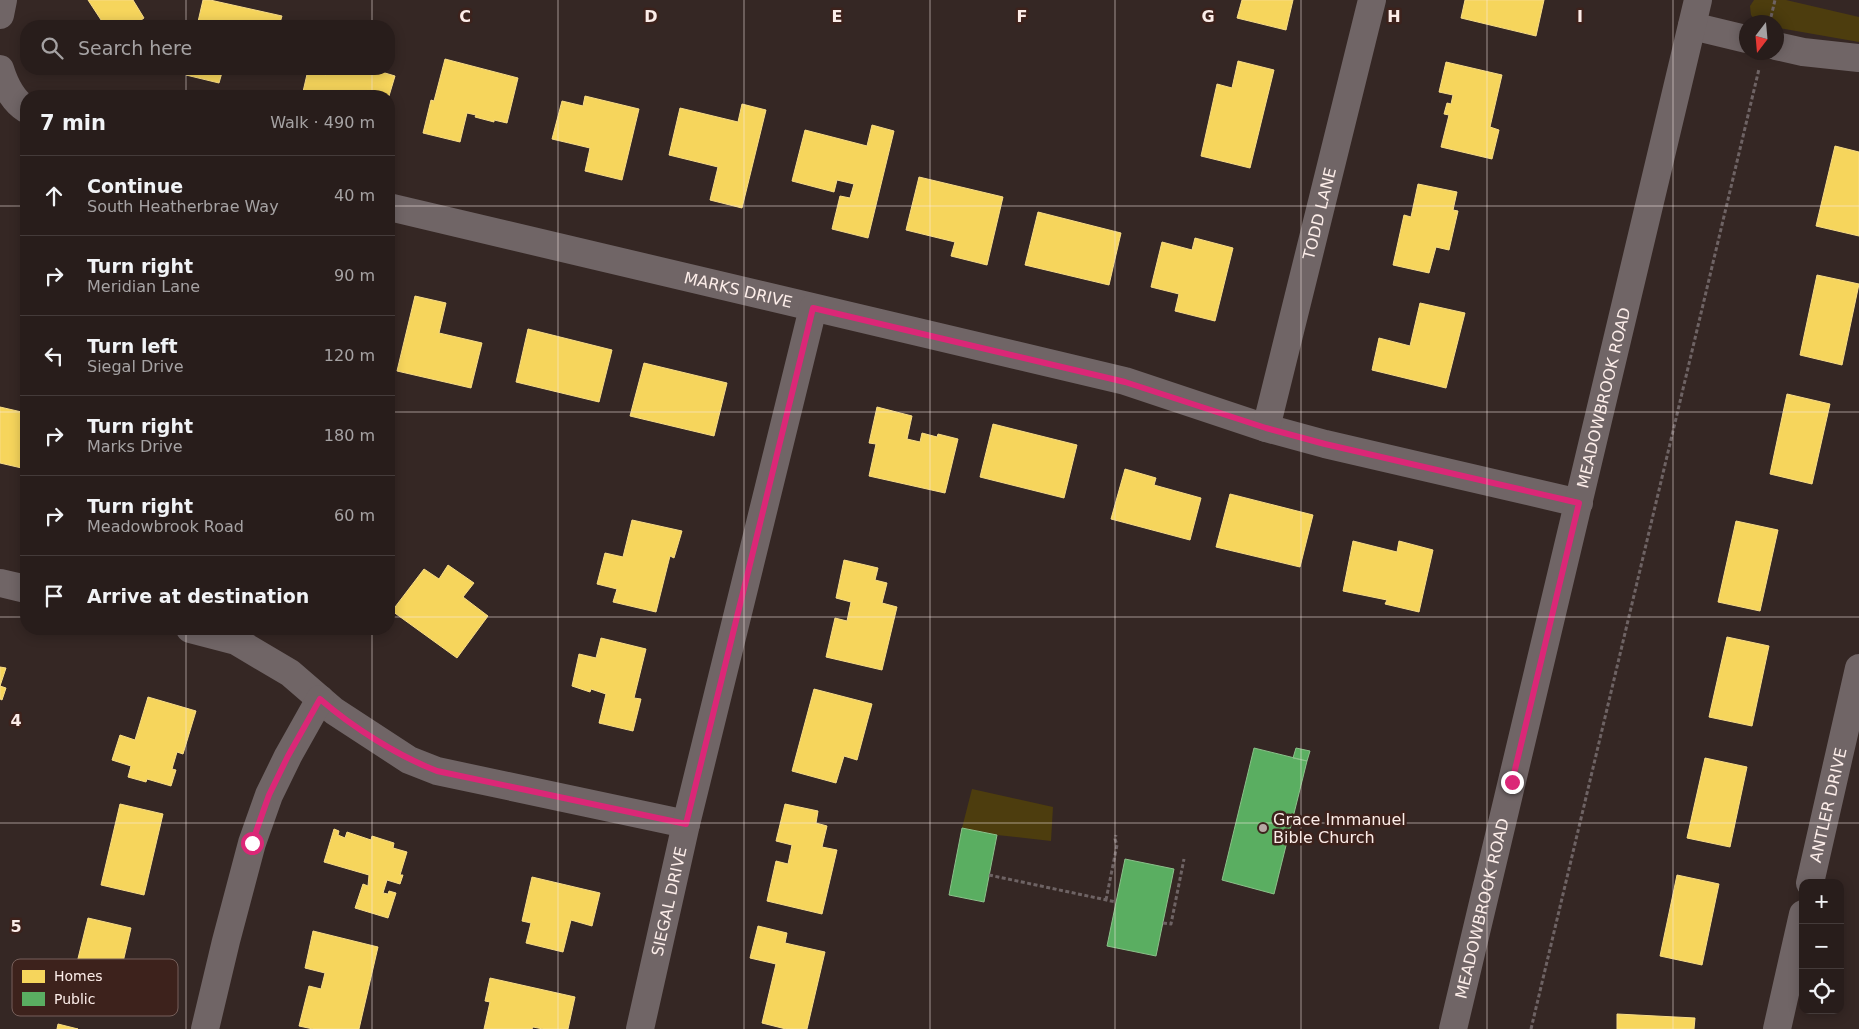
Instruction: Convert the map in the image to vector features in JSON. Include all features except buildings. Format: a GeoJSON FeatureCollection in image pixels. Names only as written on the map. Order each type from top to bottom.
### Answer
{"type":"FeatureCollection","features":[{"type":"Feature","properties":{"kind":"street"},"geometry":{"type":"LineString","coordinates":[[0,15],[3,0]]}},
{"type":"Feature","properties":{"kind":"street","name":"TODD LANE"},"geometry":{"type":"LineString","coordinates":[[1266,428],[1372,0]]}},
{"type":"Feature","properties":{"kind":"street"},"geometry":{"type":"LineString","coordinates":[[1695,13],[1739,35]]}},
{"type":"Feature","properties":{"kind":"street","name":"MEADOWBROOK ROAD"},"geometry":{"type":"LineString","coordinates":[[1453,1029],[1695,13]]}},
{"type":"Feature","properties":{"kind":"street"},"geometry":{"type":"LineString","coordinates":[[1784,48],[1804,52],[1859,58]]}},
{"type":"Feature","properties":{"kind":"street"},"geometry":{"type":"LineString","coordinates":[[0,69],[3,81],[20,105]]}},
{"type":"Feature","properties":{"kind":"street","name":"MARKS DRIVE"},"geometry":{"type":"LineString","coordinates":[[395,209],[1125,382],[1266,428],[1325,444],[1579,503]]}},
{"type":"Feature","properties":{"kind":"street","name":"SIEGAL DRIVE"},"geometry":{"type":"LineString","coordinates":[[640,1029],[686,824],[813,308]]}},
{"type":"Feature","properties":{"kind":"street"},"geometry":{"type":"LineString","coordinates":[[0,583],[20,588]]}},
{"type":"Feature","properties":{"kind":"street"},"geometry":{"type":"LineString","coordinates":[[213,635],[236,641],[290,673],[334,712],[409,760],[437,771],[686,824]]}},
{"type":"Feature","properties":{"kind":"street","name":"ANTLER DRIVE"},"geometry":{"type":"LineString","coordinates":[[1811,879],[1859,668]]}},
{"type":"Feature","properties":{"kind":"street"},"geometry":{"type":"LineString","coordinates":[[205,1029],[252,843],[266,803],[288,756],[320,699]]}},
{"type":"Feature","properties":{"kind":"street"},"geometry":{"type":"LineString","coordinates":[[1777,1029],[1801,924]]}},
{"type":"Feature","properties":{"kind":"path"},"geometry":{"type":"LineString","coordinates":[[1771,15],[1775,0]]}},
{"type":"Feature","properties":{"kind":"path"},"geometry":{"type":"LineString","coordinates":[[1531,1029],[1758,72]]}},
{"type":"Feature","properties":{"kind":"path"},"geometry":{"type":"LineString","coordinates":[[1106,900],[1117,845],[1116,835]]}},
{"type":"Feature","properties":{"kind":"path"},"geometry":{"type":"LineString","coordinates":[[1163,923],[1171,924],[1184,859]]}},
{"type":"Feature","properties":{"kind":"path"},"geometry":{"type":"LineString","coordinates":[[989,875],[1116,902]]}},
{"type":"Feature","properties":{"kind":"shaded area"},"geometry":{"type":"Polygon","coordinates":[[[1754,0],[1786,0],[1859,17],[1859,42],[1784,29],[1784,15],[1751,15],[1750,6],[1754,0]]]}},
{"type":"Feature","properties":{"kind":"shaded area"},"geometry":{"type":"Polygon","coordinates":[[[972,789],[1053,807],[1051,841],[997,835],[962,828],[972,789]]]}},
{"type":"Feature","properties":{"kind":"place","name":"Grace Immanuel Bible Church"},"geometry":{"type":"Point","coordinates":[1263,828]}},
{"type":"Feature","properties":{"kind":"route"},"geometry":{"type":"LineString","coordinates":[[252,843],[269,795],[288,756],[320,699],[334,712],[409,760],[437,771],[686,824],[813,308],[1125,382],[1266,428],[1325,444],[1579,503],[1512,782]]}}]}
